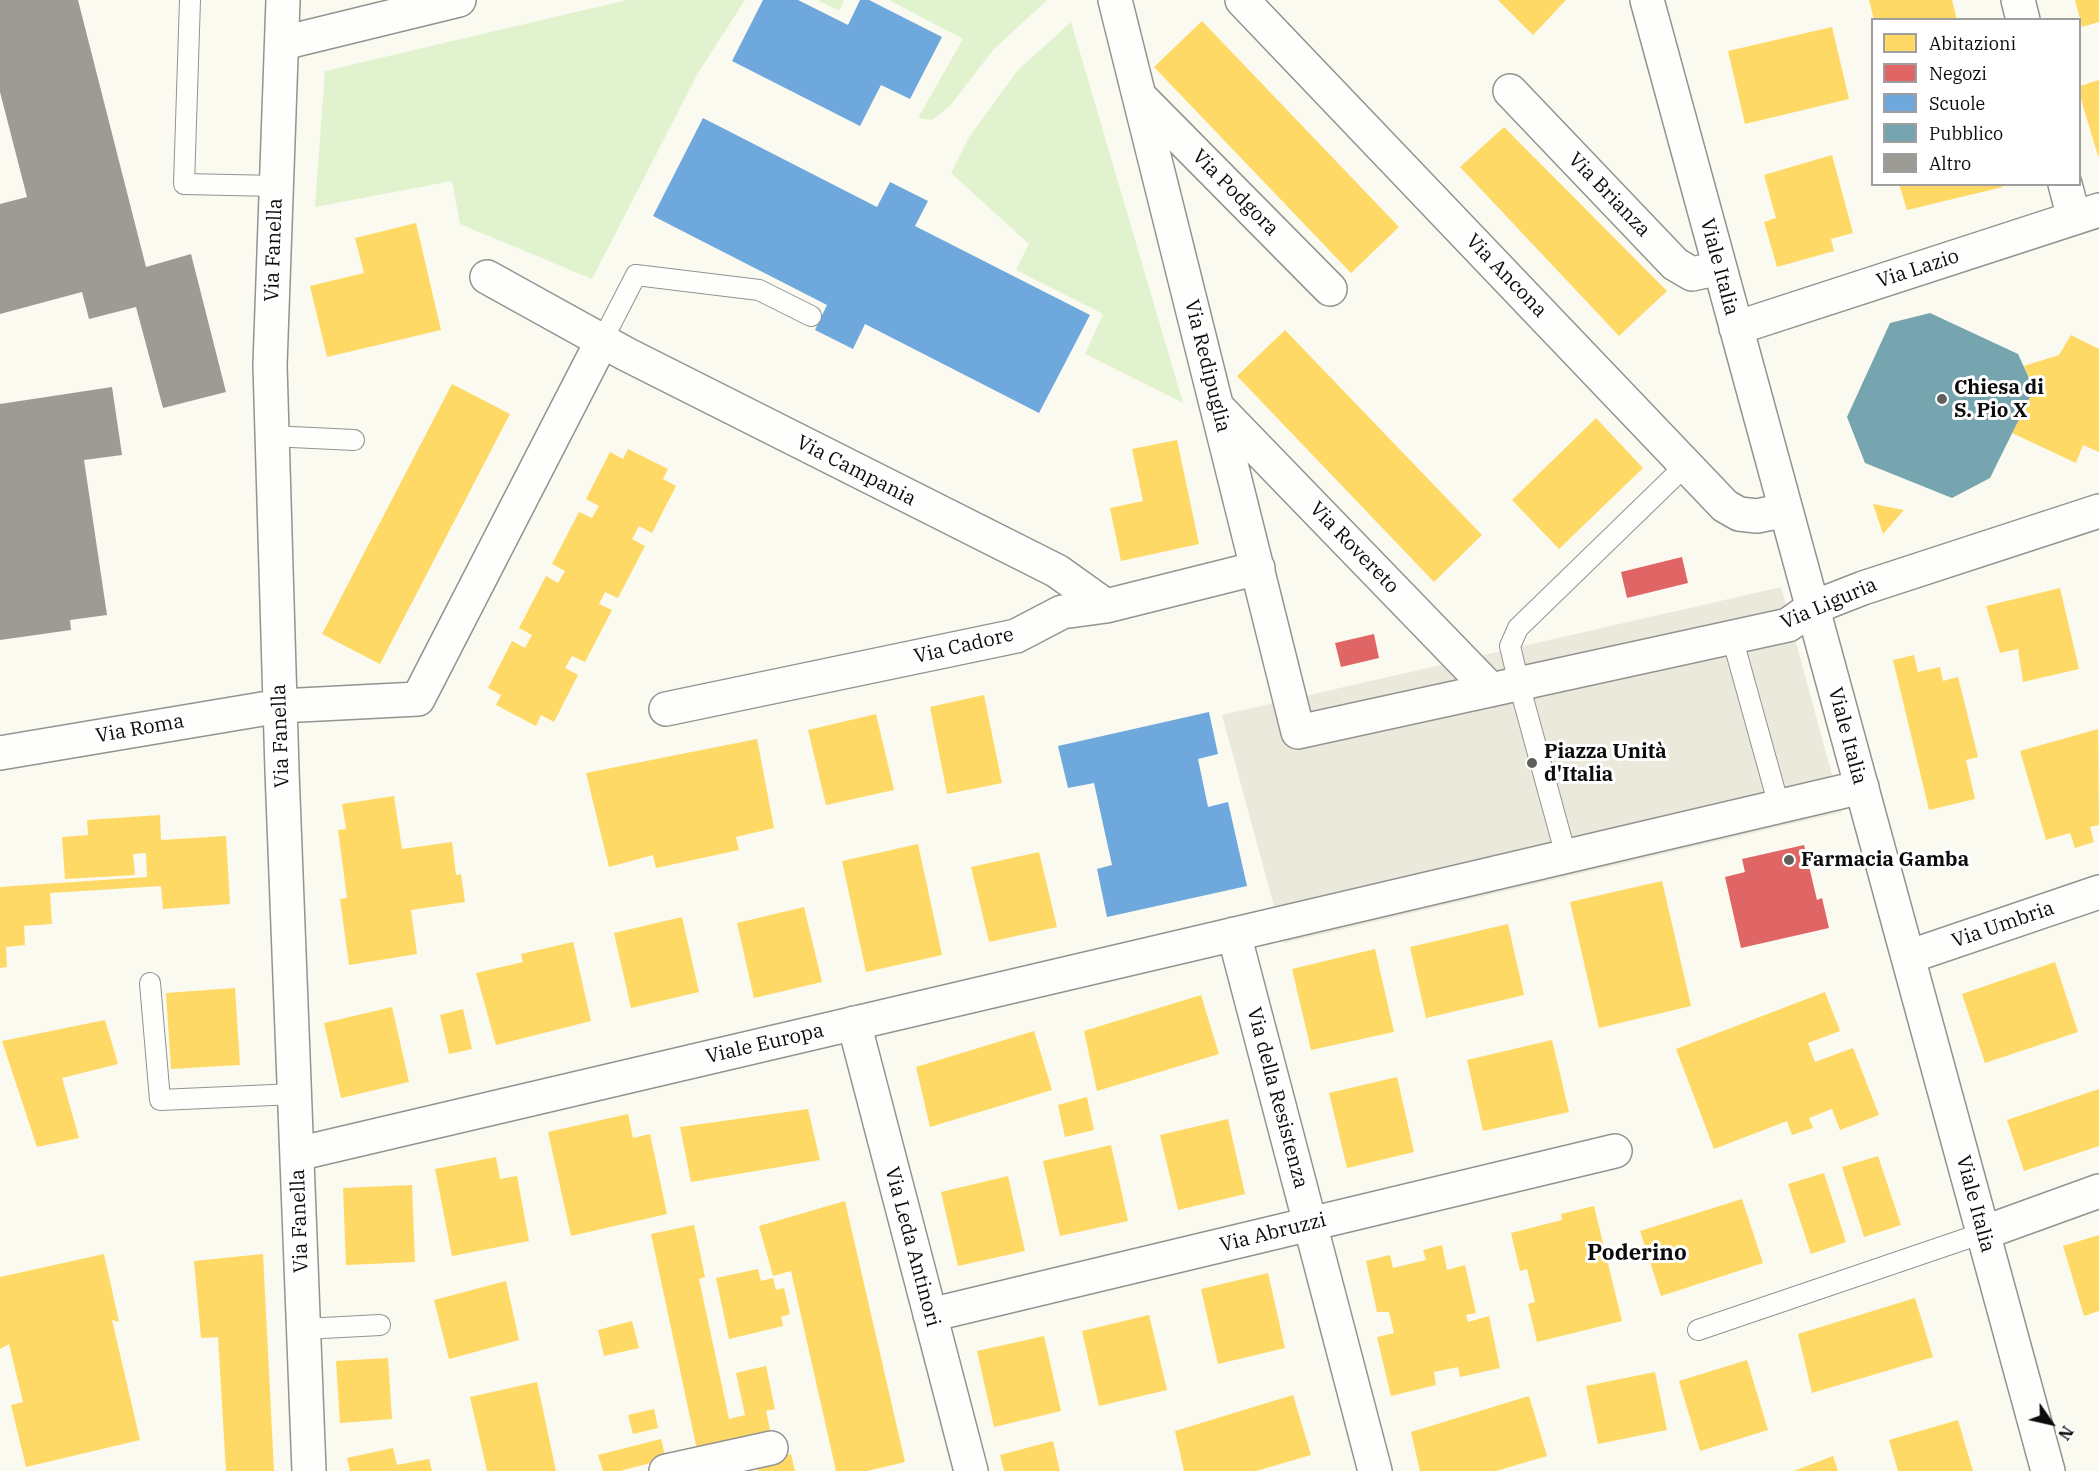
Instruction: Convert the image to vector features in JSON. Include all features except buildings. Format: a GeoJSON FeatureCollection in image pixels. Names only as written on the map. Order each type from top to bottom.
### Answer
{"type":"FeatureCollection","features":[{"type":"Feature","properties":{"kind":"street","name":"Via Fanella"},"geometry":{"type":"LineString","coordinates":[[283,0],[270,365],[280,706],[309,1471]]}},
{"type":"Feature","properties":{"kind":"street"},"geometry":{"type":"LineString","coordinates":[[283,43],[459,0]]}},
{"type":"Feature","properties":{"kind":"street","name":"Via Redipuglia"},"geometry":{"type":"LineString","coordinates":[[1115,0],[1298,732]]}},
{"type":"Feature","properties":{"kind":"street","name":"Via Ancona"},"geometry":{"type":"LineString","coordinates":[[1242,0],[1725,506],[1739,514],[1757,516],[1786,510]]}},
{"type":"Feature","properties":{"kind":"street","name":"Viale Italia"},"geometry":{"type":"LineString","coordinates":[[1647,0],[2048,1471]]}},
{"type":"Feature","properties":{"kind":"street"},"geometry":{"type":"LineString","coordinates":[[2018,0],[2022,18]]}},
{"type":"Feature","properties":{"kind":"street","name":"Via Brianza"},"geometry":{"type":"LineString","coordinates":[[1510,91],[1675,264],[1692,274],[1720,268]]}},
{"type":"Feature","properties":{"kind":"street","name":"Via Podgora"},"geometry":{"type":"LineString","coordinates":[[1139,96],[1330,289]]}},
{"type":"Feature","properties":{"kind":"street"},"geometry":{"type":"LineString","coordinates":[[2066,186],[2086,214]]}},
{"type":"Feature","properties":{"kind":"street","name":"Via Lazio"},"geometry":{"type":"LineString","coordinates":[[1736,328],[2086,214]]}},
{"type":"Feature","properties":{"kind":"street","name":"Via Campania"},"geometry":{"type":"LineString","coordinates":[[487,277],[602,341],[1057,571],[1106,606]]}},
{"type":"Feature","properties":{"kind":"street"},"geometry":{"type":"LineString","coordinates":[[280,706],[418,699],[602,341]]}},
{"type":"Feature","properties":{"kind":"street","name":"Via Rovereto"},"geometry":{"type":"LineString","coordinates":[[1217,406],[1505,687]]}},
{"type":"Feature","properties":{"kind":"street","name":"Via Liguria"},"geometry":{"type":"LineString","coordinates":[[1298,732],[1788,625],[1812,608],[1863,588],[2099,511]]}},
{"type":"Feature","properties":{"kind":"street","name":"Via Cadore"},"geometry":{"type":"LineString","coordinates":[[666,709],[1016,636],[1062,612],[1106,606],[1258,568]]}},
{"type":"Feature","properties":{"kind":"street","name":"Via Roma"},"geometry":{"type":"LineString","coordinates":[[0,753],[280,706]]}},
{"type":"Feature","properties":{"kind":"street"},"geometry":{"type":"LineString","coordinates":[[1233,934],[1862,787]]}},
{"type":"Feature","properties":{"kind":"street","name":"Via Umbria"},"geometry":{"type":"LineString","coordinates":[[1908,957],[2099,892]]}},
{"type":"Feature","properties":{"kind":"street","name":"Viale Europa"},"geometry":{"type":"LineString","coordinates":[[297,1154],[1233,934]]}},
{"type":"Feature","properties":{"kind":"street","name":"Via della Resistenza"},"geometry":{"type":"LineString","coordinates":[[1233,934],[1375,1471]]}},
{"type":"Feature","properties":{"kind":"street","name":"Via Leda Antinori"},"geometry":{"type":"LineString","coordinates":[[854,1023],[971,1471]]}},
{"type":"Feature","properties":{"kind":"street","name":"Via Abruzzi"},"geometry":{"type":"LineString","coordinates":[[930,1316],[1615,1151]]}},
{"type":"Feature","properties":{"kind":"street"},"geometry":{"type":"LineString","coordinates":[[1983,1233],[2099,1191]]}},
{"type":"Feature","properties":{"kind":"street"},"geometry":{"type":"LineString","coordinates":[[666,1471],[771,1449]]}},
{"type":"Feature","properties":{"kind":"lane"},"geometry":{"type":"LineString","coordinates":[[190,0],[184,184],[276,186]]}},
{"type":"Feature","properties":{"kind":"lane"},"geometry":{"type":"LineString","coordinates":[[602,341],[636,275],[759,290],[811,316]]}},
{"type":"Feature","properties":{"kind":"lane"},"geometry":{"type":"LineString","coordinates":[[272,436],[354,441]]}},
{"type":"Feature","properties":{"kind":"lane"},"geometry":{"type":"LineString","coordinates":[[1566,856],[1505,687],[1510,646],[1518,628],[1686,465]]}},
{"type":"Feature","properties":{"kind":"lane"},"geometry":{"type":"LineString","coordinates":[[1732,637],[1779,806]]}},
{"type":"Feature","properties":{"kind":"lane"},"geometry":{"type":"LineString","coordinates":[[150,983],[160,1100],[295,1094]]}},
{"type":"Feature","properties":{"kind":"lane"},"geometry":{"type":"LineString","coordinates":[[1698,1330],[1983,1233]]}},
{"type":"Feature","properties":{"kind":"lane"},"geometry":{"type":"LineString","coordinates":[[304,1329],[380,1325]]}},
{"type":"Feature","properties":{"kind":"green space"},"geometry":{"type":"Polygon","coordinates":[[[627,0],[745,0],[698,73],[592,279],[460,224],[452,181],[315,207],[325,71],[627,0]]]}},
{"type":"Feature","properties":{"kind":"green space"},"geometry":{"type":"Polygon","coordinates":[[[817,0],[844,0],[839,11],[817,0]]]}},
{"type":"Feature","properties":{"kind":"green space"},"geometry":{"type":"Polygon","coordinates":[[[889,0],[1047,0],[993,50],[950,106],[932,120],[918,118],[963,39],[889,0]]]}},
{"type":"Feature","properties":{"kind":"green space"},"geometry":{"type":"Polygon","coordinates":[[[1071,22],[1183,403],[1085,354],[1103,314],[1016,270],[1029,244],[951,173],[969,137],[1018,70],[1071,22]]]}},
{"type":"Feature","properties":{"kind":"shaded area","name":"Piazza Unità d'Italia"},"geometry":{"type":"Polygon","coordinates":[[[1781,587],[1842,812],[1284,943],[1222,715],[1781,587]]]}},
{"type":"Feature","properties":{"kind":"place","name":"Chiesa di S. Pio X"},"geometry":{"type":"Point","coordinates":[1942,399]}},
{"type":"Feature","properties":{"kind":"place","name":"Piazza Unità d'Italia"},"geometry":{"type":"Point","coordinates":[1532,763]}},
{"type":"Feature","properties":{"kind":"place","name":"Farmacia Gamba"},"geometry":{"type":"Point","coordinates":[1789,860]}},
{"type":"Feature","properties":{"kind":"district","name":"Poderino"},"geometry":{"type":"Point","coordinates":[1637,1254]}}]}
